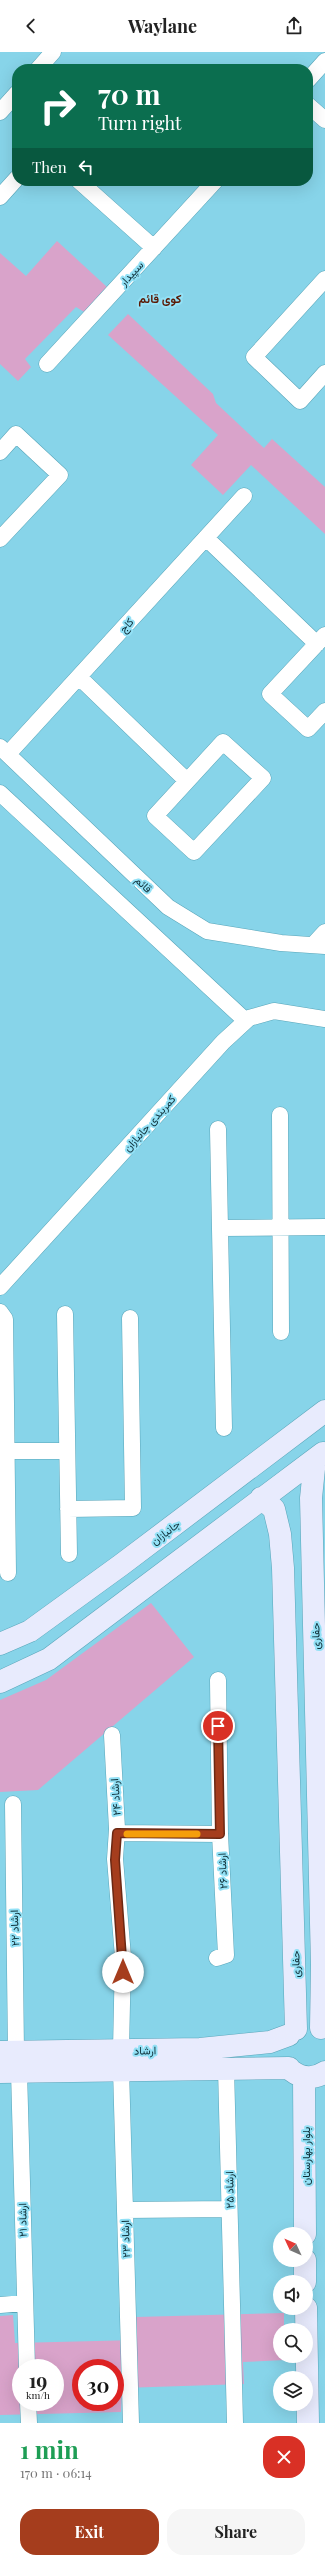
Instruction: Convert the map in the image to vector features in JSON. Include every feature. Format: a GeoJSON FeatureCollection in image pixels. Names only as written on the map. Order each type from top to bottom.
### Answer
{"type":"FeatureCollection","features":[{"type":"Feature","properties":{"kind":"street"},"geometry":{"type":"LineString","coordinates":[[42,64],[53,52]]}},
{"type":"Feature","properties":{"kind":"street"},"geometry":{"type":"LineString","coordinates":[[313,74],[325,61]]}},
{"type":"Feature","properties":{"kind":"street"},"geometry":{"type":"LineString","coordinates":[[0,112],[12,99]]}},
{"type":"Feature","properties":{"kind":"street"},"geometry":{"type":"LineString","coordinates":[[313,109],[325,120]]}},
{"type":"Feature","properties":{"kind":"street"},"geometry":{"type":"LineString","coordinates":[[0,196],[12,183]]}},
{"type":"Feature","properties":{"kind":"street"},"geometry":{"type":"LineString","coordinates":[[85,186],[154,248]]}},
{"type":"Feature","properties":{"kind":"street","name":"سپیدار"},"geometry":{"type":"LineString","coordinates":[[47,364],[210,186]]}},
{"type":"Feature","properties":{"kind":"street"},"geometry":{"type":"LineString","coordinates":[[325,279],[254,357],[300,401],[325,373]]}},
{"type":"Feature","properties":{"kind":"street"},"geometry":{"type":"LineString","coordinates":[[0,452],[16,434],[60,475],[0,539]]}},
{"type":"Feature","properties":{"kind":"street","name":"کاج"},"geometry":{"type":"LineString","coordinates":[[4,750],[78,677],[244,496]]}},
{"type":"Feature","properties":{"kind":"street"},"geometry":{"type":"LineString","coordinates":[[206,538],[321,639],[270,694],[308,729],[325,711]]}},
{"type":"Feature","properties":{"kind":"street"},"geometry":{"type":"LineString","coordinates":[[78,677],[187,781]]}},
{"type":"Feature","properties":{"kind":"street"},"geometry":{"type":"LineString","coordinates":[[223,742],[263,778],[194,852],[155,816],[187,781],[223,742]]}},
{"type":"Feature","properties":{"kind":"street","name":"قائم"},"geometry":{"type":"LineString","coordinates":[[4,750],[168,907],[207,931],[280,943],[319,946]]}},
{"type":"Feature","properties":{"kind":"street"},"geometry":{"type":"LineString","coordinates":[[0,793],[246,1021]]}},
{"type":"Feature","properties":{"kind":"street"},"geometry":{"type":"LineString","coordinates":[[319,946],[325,932]]}},
{"type":"Feature","properties":{"kind":"street","name":"کمربندی جانبازان"},"geometry":{"type":"LineString","coordinates":[[0,1287],[223,1042],[246,1021],[250,1018],[274,1011],[325,1019]]}},
{"type":"Feature","properties":{"kind":"street"},"geometry":{"type":"LineString","coordinates":[[280,1115],[281,1332]]}},
{"type":"Feature","properties":{"kind":"street"},"geometry":{"type":"LineString","coordinates":[[218,1129],[224,1428]]}},
{"type":"Feature","properties":{"kind":"street"},"geometry":{"type":"LineString","coordinates":[[220,1228],[325,1227]]}},
{"type":"Feature","properties":{"kind":"street"},"geometry":{"type":"LineString","coordinates":[[0,1312],[5,1319],[4,1451],[8,1573]]}},
{"type":"Feature","properties":{"kind":"street"},"geometry":{"type":"LineString","coordinates":[[65,1314],[69,1554]]}},
{"type":"Feature","properties":{"kind":"street"},"geometry":{"type":"LineString","coordinates":[[68,1509],[133,1508],[130,1318]]}},
{"type":"Feature","properties":{"kind":"street","name":"جانبازان"},"geometry":{"type":"LineString","coordinates":[[0,1644],[30,1631],[121,1565],[325,1411]]}},
{"type":"Feature","properties":{"kind":"street"},"geometry":{"type":"LineString","coordinates":[[4,1451],[67,1451]]}},
{"type":"Feature","properties":{"kind":"street"},"geometry":{"type":"LineString","coordinates":[[0,1682],[49,1659],[320,1455]]}},
{"type":"Feature","properties":{"kind":"street","name":"حفاری"},"geometry":{"type":"LineString","coordinates":[[320,1455],[311,1498],[320,1635],[323,2030]]}},
{"type":"Feature","properties":{"kind":"street","name":"حفاری"},"geometry":{"type":"LineString","coordinates":[[261,1498],[274,1509],[280,1534],[283,1568],[293,2032],[283,2052],[297,2073]]}},
{"type":"Feature","properties":{"kind":"street"},"geometry":{"type":"LineString","coordinates":[[121,1565],[139,1590]]}},
{"type":"Feature","properties":{"kind":"street","name":"ارشاد ۲۶"},"geometry":{"type":"LineString","coordinates":[[217,1958],[226,1955],[220,1834],[218,1680]]}},
{"type":"Feature","properties":{"kind":"street","name":"ارشاد ۲۴"},"geometry":{"type":"LineString","coordinates":[[112,1735],[117,1833],[115,1860],[123,1957],[121,2060]]}},
{"type":"Feature","properties":{"kind":"street","name":"ارشاد ۲۲"},"geometry":{"type":"LineString","coordinates":[[9,2062],[7,1905],[13,1804]]}},
{"type":"Feature","properties":{"kind":"street"},"geometry":{"type":"LineString","coordinates":[[117,1833],[220,1834]]}},
{"type":"Feature","properties":{"kind":"street","name":"ارشاد"},"geometry":{"type":"LineString","coordinates":[[121,2060],[200,2049],[270,2042],[308,2026],[323,2030]]}},
{"type":"Feature","properties":{"kind":"street","name":"ارشاد"},"geometry":{"type":"LineString","coordinates":[[9,2062],[121,2060],[297,2073],[313,2078],[325,2072]]}},
{"type":"Feature","properties":{"kind":"street","name":"ارشاد ۲۳"},"geometry":{"type":"LineString","coordinates":[[121,2060],[131,2415]]}},
{"type":"Feature","properties":{"kind":"street","name":"ارشاد ۲۱"},"geometry":{"type":"LineString","coordinates":[[9,2062],[27,2359]]}},
{"type":"Feature","properties":{"kind":"street","name":"ارشاد ۲۵"},"geometry":{"type":"LineString","coordinates":[[226,2068],[235,2423]]}},
{"type":"Feature","properties":{"kind":"street","name":"بلوار بهارستان"},"geometry":{"type":"LineString","coordinates":[[297,2073],[305,2227]]}},
{"type":"Feature","properties":{"kind":"street"},"geometry":{"type":"LineString","coordinates":[[125,2210],[229,2209]]}},
{"type":"Feature","properties":{"kind":"street"},"geometry":{"type":"LineString","coordinates":[[0,2305],[24,2303]]}},
{"type":"Feature","properties":{"kind":"street"},"geometry":{"type":"LineString","coordinates":[[306,2315],[308,2423]]}},
{"type":"Feature","properties":{"kind":"street"},"geometry":{"type":"LineString","coordinates":[[28,2411],[29,2423]]}},
{"type":"Feature","properties":{"kind":"shaded area"},"geometry":{"type":"Polygon","coordinates":[[[57,241],[107,287],[84,312],[76,307],[25,359],[31,367],[18,381],[0,364],[0,253],[26,276],[57,241]]]}},
{"type":"Feature","properties":{"kind":"shaded area"},"geometry":{"type":"Polygon","coordinates":[[[128,314],[213,394],[216,403],[264,448],[272,439],[325,487],[325,534],[251,465],[223,495],[191,465],[218,435],[108,335],[128,314]]]}},
{"type":"Feature","properties":{"kind":"shaded area"},"geometry":{"type":"Polygon","coordinates":[[[151,1603],[194,1657],[38,1790],[0,1792],[0,1700],[46,1680],[151,1603]]]}},
{"type":"Feature","properties":{"kind":"shaded area"},"geometry":{"type":"Polygon","coordinates":[[[273,2313],[273,2315],[284,2315],[284,2323],[273,2323],[273,2361],[243,2362],[244,2384],[124,2388],[124,2359],[72,2359],[72,2411],[121,2412],[0,2415],[0,2316],[13,2315],[15,2343],[137,2340],[136,2317],[273,2313]]]}},
{"type":"Feature","properties":{"kind":"slow traffic"},"geometry":{"type":"LineString","coordinates":[[127,1834],[197,1834]]}},
{"type":"Feature","properties":{"kind":"district","name":"کوی قائم"},"geometry":{"type":"Point","coordinates":[160,298]}},
{"type":"Feature","properties":{"kind":"route"},"geometry":{"type":"LineString","coordinates":[[123,1972],[121,1924],[115,1860],[117,1833],[220,1834],[218,1726]]}}]}
